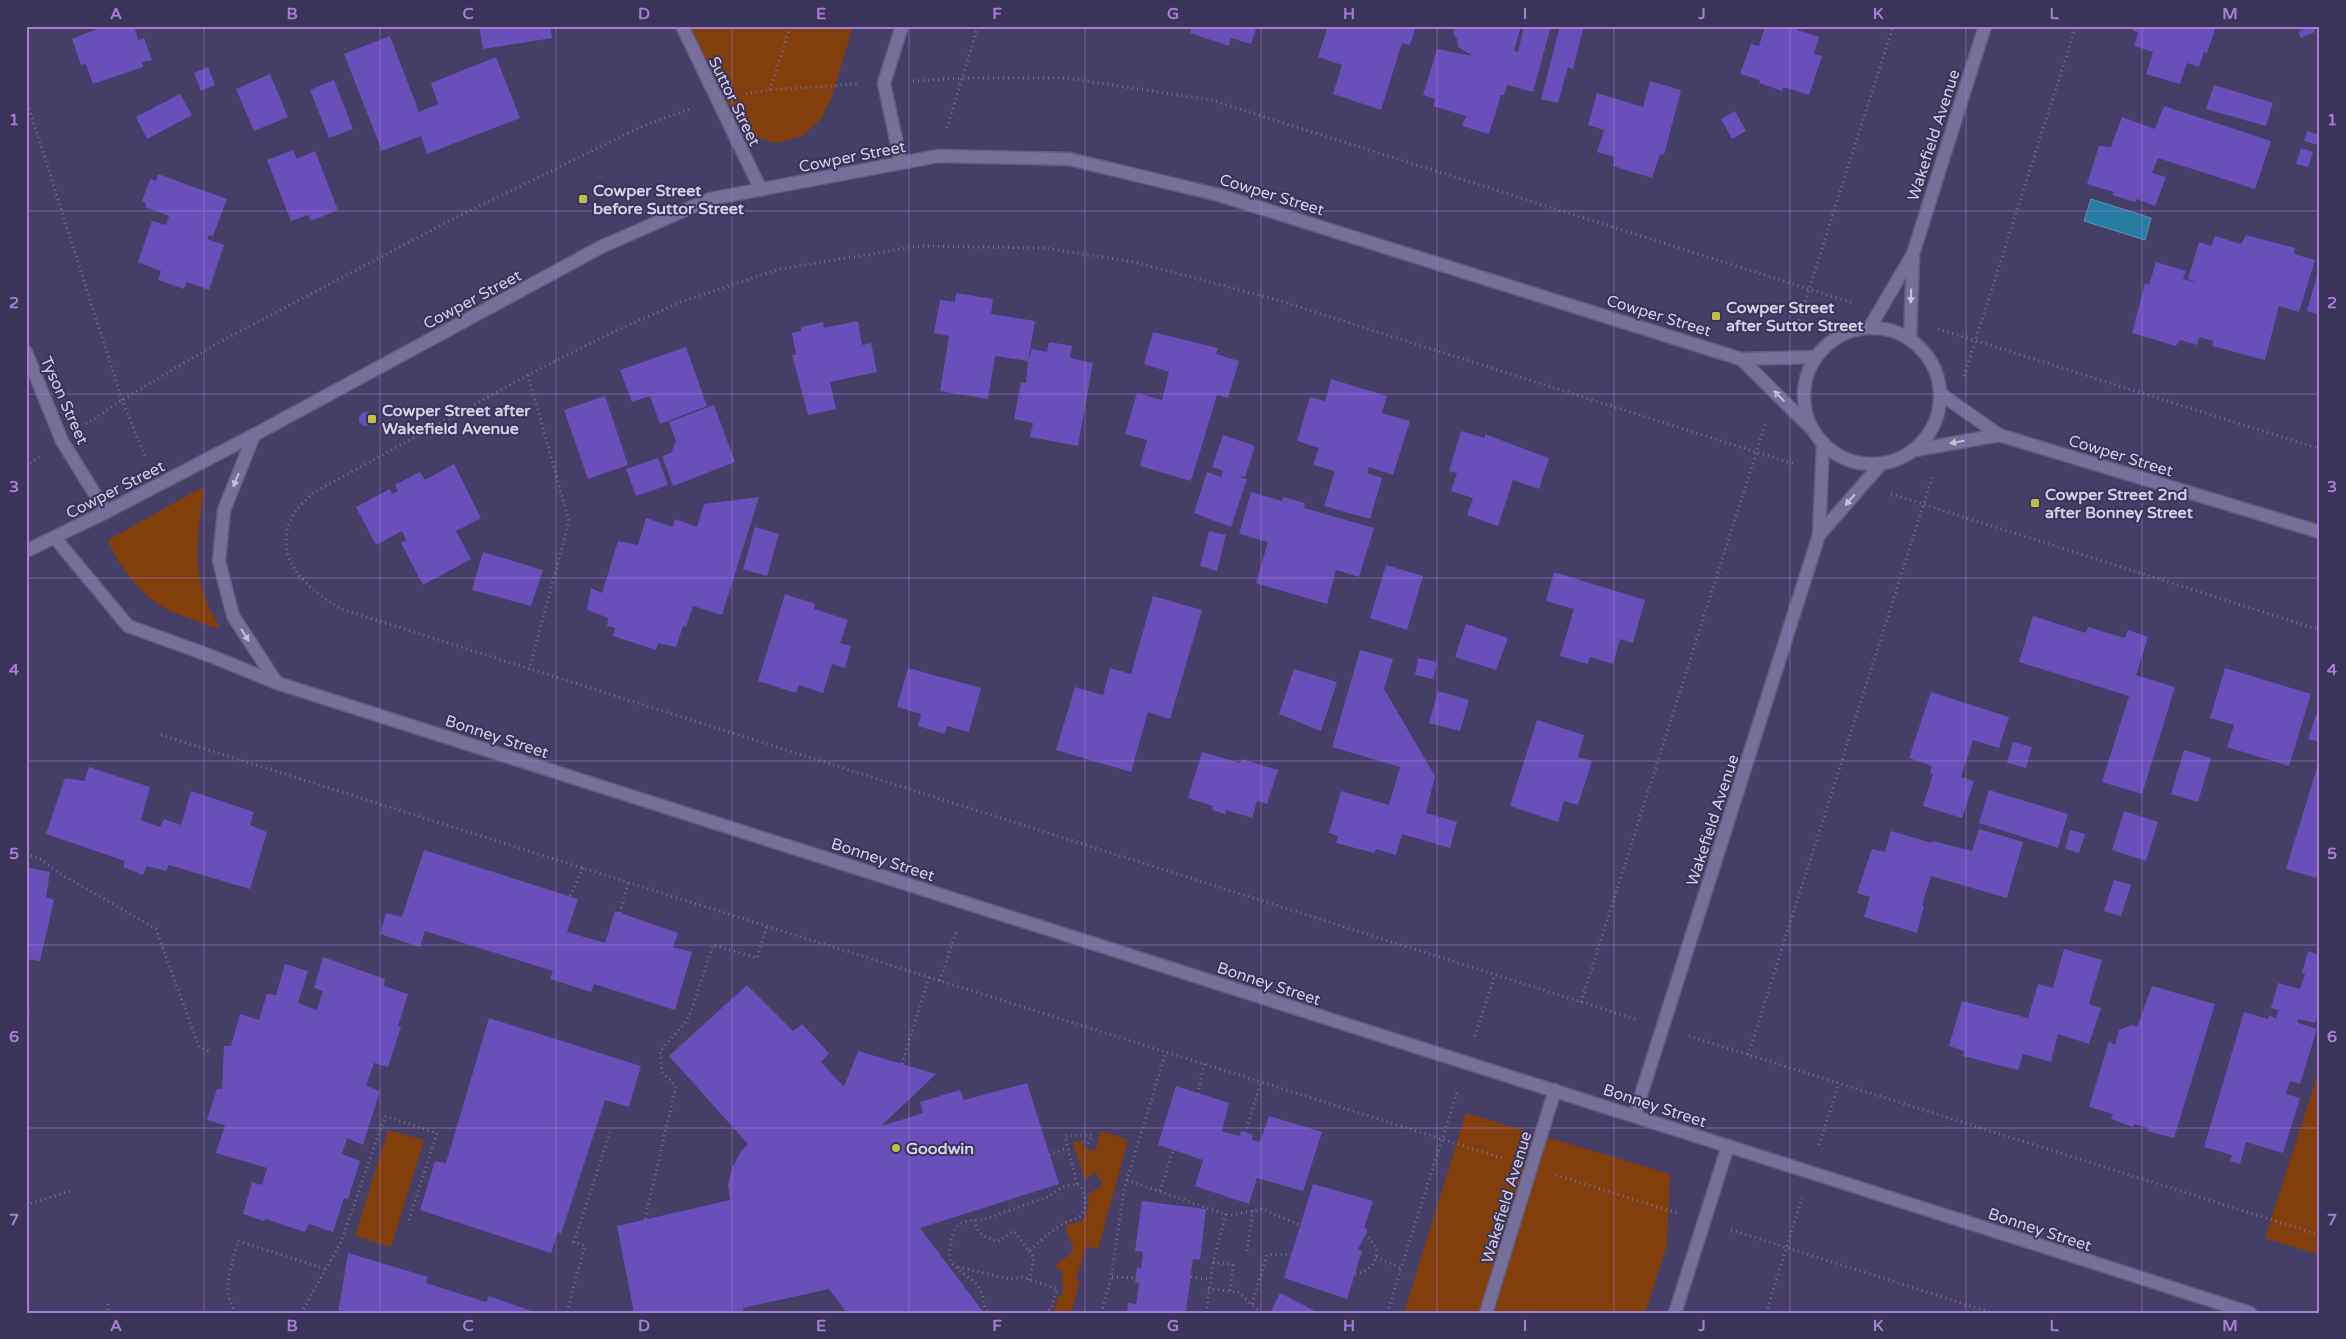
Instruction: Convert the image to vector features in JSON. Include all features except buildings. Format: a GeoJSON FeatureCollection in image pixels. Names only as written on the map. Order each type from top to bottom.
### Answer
{"type":"FeatureCollection","features":[{"type":"Feature","properties":{"kind":"street","name":"Suttor Street"},"geometry":{"type":"LineString","coordinates":[[682,26],[760,190]]}},
{"type":"Feature","properties":{"kind":"street"},"geometry":{"type":"LineString","coordinates":[[901,163],[884,83],[902,26]]}},
{"type":"Feature","properties":{"kind":"street","name":"Wakefield Avenue"},"geometry":{"type":"LineString","coordinates":[[1870,327],[1913,254],[1985,26]]}},
{"type":"Feature","properties":{"kind":"street","name":"Cowper Street"},"geometry":{"type":"LineString","coordinates":[[26,551],[55,538],[254,435],[601,247],[710,199],[938,156],[1069,160],[1219,194],[1742,359],[1816,356]]}},
{"type":"Feature","properties":{"kind":"street","name":"Wakefield Avenue"},"geometry":{"type":"LineString","coordinates":[[1910,339],[1913,254]]}},
{"type":"Feature","properties":{"kind":"street"},"geometry":{"type":"LineString","coordinates":[[1870,327],[1891,330],[1910,339],[1926,354],[1937,373],[1941,394],[1938,415],[1928,435],[1915,450],[1893,462],[1881,464],[1860,464],[1840,456],[1823,443],[1813,430],[1806,412],[1804,393],[1808,374],[1816,356],[1830,343],[1846,333],[1870,327]]}},
{"type":"Feature","properties":{"kind":"street","name":"Tyson Street"},"geometry":{"type":"LineString","coordinates":[[26,352],[62,441],[106,512]]}},
{"type":"Feature","properties":{"kind":"street","name":"Cowper Street"},"geometry":{"type":"LineString","coordinates":[[1742,359],[1813,430]]}},
{"type":"Feature","properties":{"kind":"street","name":"Cowper Street"},"geometry":{"type":"LineString","coordinates":[[1941,394],[1999,435],[2320,532]]}},
{"type":"Feature","properties":{"kind":"street"},"geometry":{"type":"LineString","coordinates":[[254,435],[224,510],[219,561],[233,616],[277,683]]}},
{"type":"Feature","properties":{"kind":"street","name":"Cowper Street"},"geometry":{"type":"LineString","coordinates":[[1915,450],[1999,435]]}},
{"type":"Feature","properties":{"kind":"street","name":"Wakefield Avenue"},"geometry":{"type":"LineString","coordinates":[[1635,1114],[1819,535],[1823,443]]}},
{"type":"Feature","properties":{"kind":"street","name":"Wakefield Avenue"},"geometry":{"type":"LineString","coordinates":[[1819,535],[1881,464]]}},
{"type":"Feature","properties":{"kind":"street","name":"Bonney Street"},"geometry":{"type":"LineString","coordinates":[[55,538],[128,626],[211,656],[277,683],[1467,1063],[1635,1114],[1728,1146],[2250,1313]]}},
{"type":"Feature","properties":{"kind":"street","name":"Wakefield Avenue"},"geometry":{"type":"LineString","coordinates":[[1486,1313],[1555,1090]]}},
{"type":"Feature","properties":{"kind":"street"},"geometry":{"type":"LineString","coordinates":[[1674,1313],[1728,1146]]}},
{"type":"Feature","properties":{"kind":"path"},"geometry":{"type":"LineString","coordinates":[[26,466],[122,400],[216,344],[550,170],[651,123],[716,100],[770,90],[790,26]]}},
{"type":"Feature","properties":{"kind":"path"},"geometry":{"type":"LineString","coordinates":[[938,156],[978,26]]}},
{"type":"Feature","properties":{"kind":"path"},"geometry":{"type":"LineString","coordinates":[[962,78],[1066,78],[1211,100],[1809,288],[1893,26]]}},
{"type":"Feature","properties":{"kind":"path"},"geometry":{"type":"LineString","coordinates":[[2076,26],[1976,341],[2320,450]]}},
{"type":"Feature","properties":{"kind":"path"},"geometry":{"type":"LineString","coordinates":[[26,99],[122,400],[157,486]]}},
{"type":"Feature","properties":{"kind":"path"},"geometry":{"type":"LineString","coordinates":[[1581,1002],[1757,452],[1277,300],[1134,262],[1045,248],[919,246],[780,269],[683,301],[615,331],[528,375],[313,493],[294,513],[286,534],[288,560],[316,595],[341,610],[1748,1055],[2320,1235]]}},
{"type":"Feature","properties":{"kind":"path"},"geometry":{"type":"LineString","coordinates":[[528,375],[569,521],[529,670]]}},
{"type":"Feature","properties":{"kind":"path"},"geometry":{"type":"LineString","coordinates":[[1748,1055],[1924,505],[2320,630]]}},
{"type":"Feature","properties":{"kind":"path"},"geometry":{"type":"LineString","coordinates":[[161,735],[1993,1313]]}},
{"type":"Feature","properties":{"kind":"path"},"geometry":{"type":"LineString","coordinates":[[26,854],[40,859],[59,873],[156,929],[200,1047],[212,1052]]}},
{"type":"Feature","properties":{"kind":"path"},"geometry":{"type":"LineString","coordinates":[[570,896],[583,868]]}},
{"type":"Feature","properties":{"kind":"path"},"geometry":{"type":"LineString","coordinates":[[620,913],[628,882]]}},
{"type":"Feature","properties":{"kind":"path"},"geometry":{"type":"LineString","coordinates":[[940,981],[965,902]]}},
{"type":"Feature","properties":{"kind":"path"},"geometry":{"type":"LineString","coordinates":[[645,1219],[676,1086],[662,1072],[660,1051],[685,1023],[691,1012],[713,945],[757,958],[767,926]]}},
{"type":"Feature","properties":{"kind":"path"},"geometry":{"type":"LineString","coordinates":[[1387,1313],[1495,974]]}},
{"type":"Feature","properties":{"kind":"path"},"geometry":{"type":"LineString","coordinates":[[902,1064],[929,978]]}},
{"type":"Feature","properties":{"kind":"path"},"geometry":{"type":"LineString","coordinates":[[1101,1313],[1112,1277],[1119,1217],[1127,1180],[1166,1052]]}},
{"type":"Feature","properties":{"kind":"path"},"geometry":{"type":"LineString","coordinates":[[1198,1094],[1204,1064]]}},
{"type":"Feature","properties":{"kind":"path"},"geometry":{"type":"LineString","coordinates":[[1245,1133],[1261,1082]]}},
{"type":"Feature","properties":{"kind":"path"},"geometry":{"type":"LineString","coordinates":[[301,1313],[341,1242],[385,1116],[437,1133],[408,1223]]}},
{"type":"Feature","properties":{"kind":"path"},"geometry":{"type":"LineString","coordinates":[[567,1312],[585,1246],[574,1242],[610,1132]]}},
{"type":"Feature","properties":{"kind":"path"},"geometry":{"type":"LineString","coordinates":[[1029,1251],[1067,1222],[1076,1219],[1085,1210],[1083,1189],[1077,1184],[1065,1136],[1092,1135],[1087,1145]]}},
{"type":"Feature","properties":{"kind":"path"},"geometry":{"type":"LineString","coordinates":[[1049,1155],[1068,1148]]}},
{"type":"Feature","properties":{"kind":"path"},"geometry":{"type":"LineString","coordinates":[[1160,1190],[1173,1150]]}},
{"type":"Feature","properties":{"kind":"path"},"geometry":{"type":"LineString","coordinates":[[1127,1180],[1226,1214],[1232,1215],[1262,1209],[1300,1226]]}},
{"type":"Feature","properties":{"kind":"path"},"geometry":{"type":"LineString","coordinates":[[989,1313],[984,1307],[980,1289],[951,1260],[949,1249],[957,1226],[962,1222],[986,1219],[1050,1196],[1062,1188],[1077,1184]]}},
{"type":"Feature","properties":{"kind":"path"},"geometry":{"type":"LineString","coordinates":[[26,1205],[70,1191]]}},
{"type":"Feature","properties":{"kind":"path"},"geometry":{"type":"LineString","coordinates":[[1247,1251],[1252,1210]]}},
{"type":"Feature","properties":{"kind":"path"},"geometry":{"type":"LineString","coordinates":[[1206,1313],[1213,1262],[1226,1214]]}},
{"type":"Feature","properties":{"kind":"path"},"geometry":{"type":"LineString","coordinates":[[975,1220],[979,1234],[997,1242],[1014,1231],[1034,1258],[1029,1280]]}},
{"type":"Feature","properties":{"kind":"path"},"geometry":{"type":"LineString","coordinates":[[1355,1274],[1363,1273],[1374,1264],[1376,1257],[1377,1249],[1366,1234]]}},
{"type":"Feature","properties":{"kind":"path"},"geometry":{"type":"LineString","coordinates":[[236,1313],[229,1301],[227,1288],[238,1240],[326,1269]]}},
{"type":"Feature","properties":{"kind":"path"},"geometry":{"type":"LineString","coordinates":[[1252,1304],[1267,1255],[1291,1254]]}},
{"type":"Feature","properties":{"kind":"path"},"geometry":{"type":"LineString","coordinates":[[1376,1257],[1401,1268]]}},
{"type":"Feature","properties":{"kind":"path"},"geometry":{"type":"LineString","coordinates":[[1213,1262],[1233,1265],[1230,1291]]}},
{"type":"Feature","properties":{"kind":"path"},"geometry":{"type":"LineString","coordinates":[[956,1267],[1010,1279],[1020,1277],[1057,1289],[1051,1309],[1044,1313]]}},
{"type":"Feature","properties":{"kind":"path"},"geometry":{"type":"LineString","coordinates":[[1191,1276],[1210,1279]]}},
{"type":"Feature","properties":{"kind":"path"},"geometry":{"type":"LineString","coordinates":[[1112,1277],[1136,1278]]}},
{"type":"Feature","properties":{"kind":"path"},"geometry":{"type":"LineString","coordinates":[[1208,1289],[1238,1292],[1261,1313]]}},
{"type":"Feature","properties":{"kind":"path"},"geometry":{"type":"LineString","coordinates":[[108,1304],[109,1313]]}},
{"type":"Feature","properties":{"kind":"shaded area"},"geometry":{"type":"Polygon","coordinates":[[[690,26],[853,26],[832,96],[821,119],[802,136],[776,143],[755,137],[734,116],[690,26]]]}},
{"type":"Feature","properties":{"kind":"shaded area"},"geometry":{"type":"Polygon","coordinates":[[[199,489],[204,490],[198,543],[199,576],[203,592],[219,628],[171,611],[147,596],[117,559],[108,540],[199,489]]]}},
{"type":"Feature","properties":{"kind":"shaded area"},"geometry":{"type":"Polygon","coordinates":[[[2320,1067],[2320,1255],[2265,1238],[2320,1067]]]}},
{"type":"Feature","properties":{"kind":"shaded area"},"geometry":{"type":"Polygon","coordinates":[[[1466,1113],[1670,1174],[1667,1245],[1645,1313],[1404,1313],[1466,1113]]]}},
{"type":"Feature","properties":{"kind":"shaded area"},"geometry":{"type":"Polygon","coordinates":[[[388,1130],[424,1140],[391,1247],[355,1236],[388,1130]]]}},
{"type":"Feature","properties":{"kind":"shaded area"},"geometry":{"type":"Polygon","coordinates":[[[1101,1131],[1128,1140],[1098,1249],[1086,1246],[1076,1280],[1080,1281],[1071,1313],[1052,1313],[1064,1286],[1062,1285],[1062,1271],[1058,1270],[1056,1264],[1071,1254],[1073,1247],[1065,1228],[1069,1224],[1082,1221],[1088,1208],[1087,1195],[1103,1185],[1095,1172],[1085,1180],[1073,1143],[1084,1140],[1082,1147],[1095,1151],[1101,1131]]]}},
{"type":"Feature","properties":{"kind":"water"},"geometry":{"type":"Polygon","coordinates":[[[2091,199],[2151,218],[2145,240],[2084,221],[2091,199]]]}},
{"type":"Feature","properties":{"kind":"place","name":"Cowper Street before Suttor Street"},"geometry":{"type":"Point","coordinates":[583,199]}},
{"type":"Feature","properties":{"kind":"place","name":"Cowper Street after Suttor Street"},"geometry":{"type":"Point","coordinates":[1716,316]}},
{"type":"Feature","properties":{"kind":"place","name":"Cowper Street after Wakefield Avenue"},"geometry":{"type":"Point","coordinates":[372,419]}},
{"type":"Feature","properties":{"kind":"place","name":"Cowper Street 2nd after Bonney Street"},"geometry":{"type":"Point","coordinates":[2035,503]}},
{"type":"Feature","properties":{"kind":"place","name":"Goodwin"},"geometry":{"type":"Point","coordinates":[896,1148]}}]}
